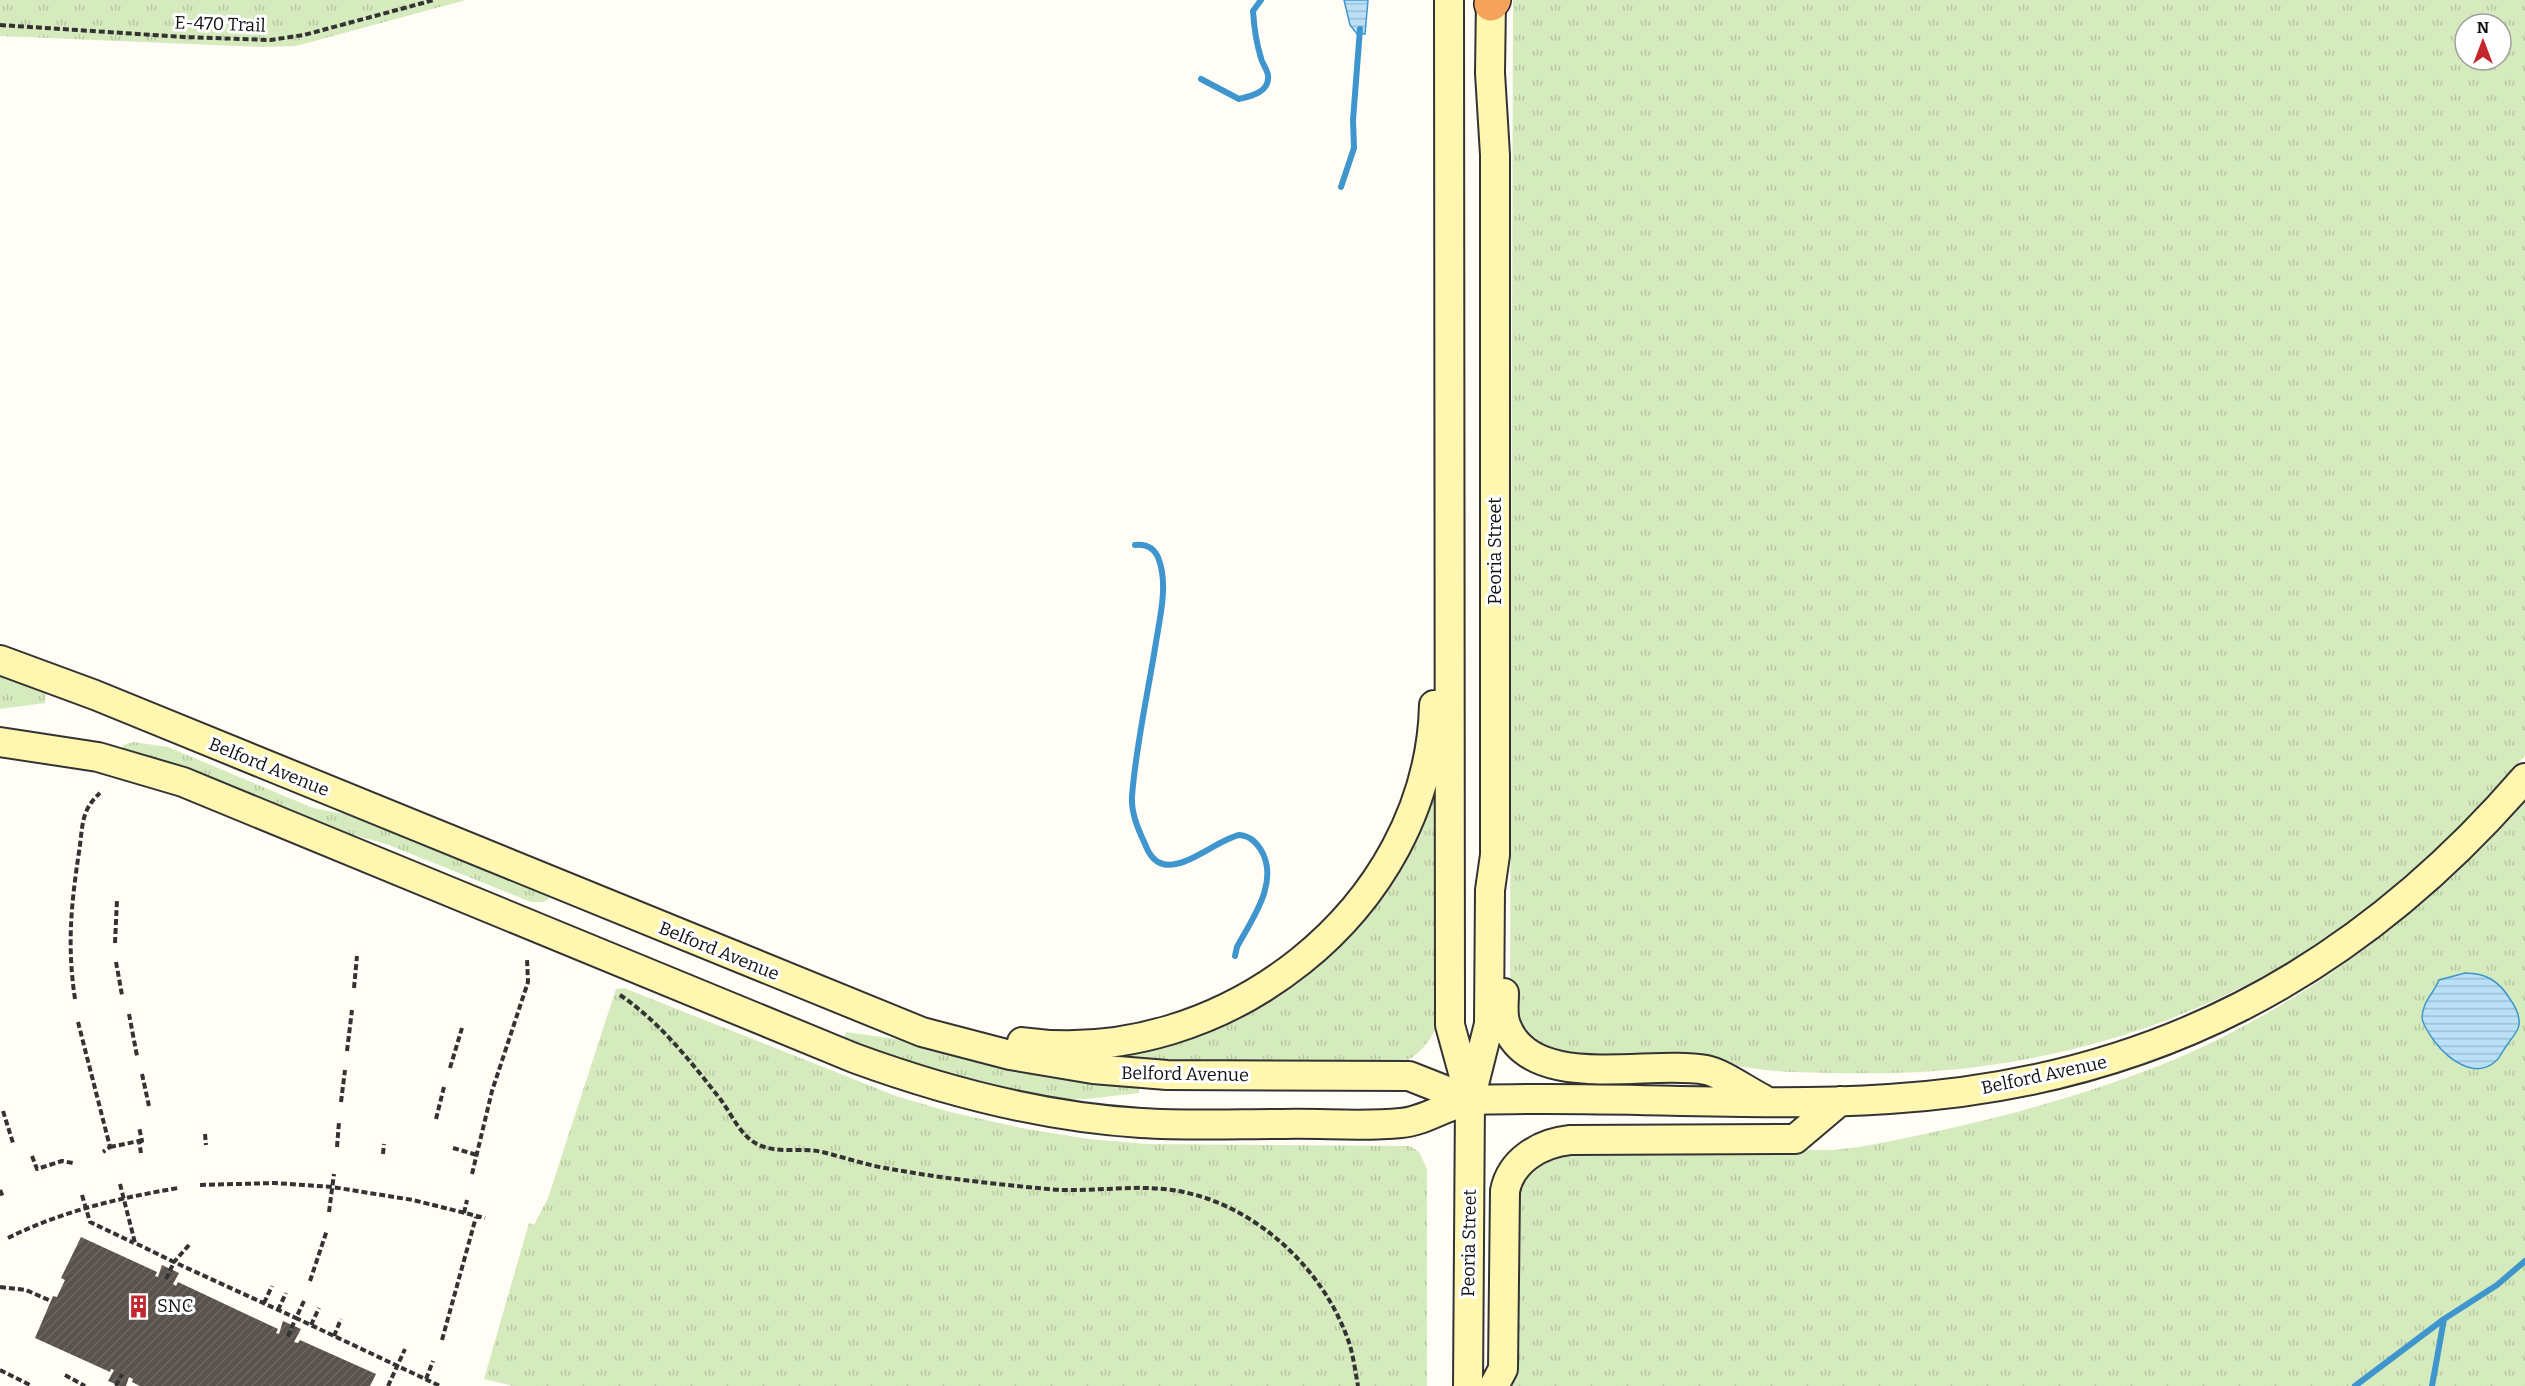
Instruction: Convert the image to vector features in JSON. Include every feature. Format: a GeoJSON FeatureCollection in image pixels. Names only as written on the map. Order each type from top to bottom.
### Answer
{"type":"FeatureCollection","features":[{"type":"Feature","properties":{"kind":"main road","name":"Peoria Street"},"geometry":{"type":"LineString","coordinates":[[1449,0],[1450,1025],[1470,1100]]}},
{"type":"Feature","properties":{"kind":"main road","name":"Peoria Street"},"geometry":{"type":"LineString","coordinates":[[1468,1386],[1470,1100],[1490,1024],[1490,890],[1494,855],[1496,363],[1495,155],[1490,74],[1492,1]]}},
{"type":"Feature","properties":{"kind":"main road"},"geometry":{"type":"LineString","coordinates":[[973,1046],[1004,1039],[1050,1045],[1106,1043],[1171,1030],[1218,1013],[1256,992],[1309,955],[1339,927],[1369,890],[1394,849],[1408,822],[1422,781],[1433,717],[1435,587],[1450,554]]}},
{"type":"Feature","properties":{"kind":"main road","name":"Belford Avenue"},"geometry":{"type":"LineString","coordinates":[[0,660],[95,695],[894,1022],[973,1046],[1070,1066],[1135,1074],[1409,1076],[1470,1100]]}},
{"type":"Feature","properties":{"kind":"main road","name":"Belford Avenue"},"geometry":{"type":"LineString","coordinates":[[0,741],[98,757],[183,782],[854,1058],[932,1085],[981,1098],[1079,1116],[1140,1123],[1180,1124],[1405,1123],[1470,1100],[1886,1100],[2008,1085],[2060,1074],[2150,1048],[2228,1014],[2310,967],[2387,912],[2460,849],[2525,778]]}},
{"type":"Feature","properties":{"kind":"main road"},"geometry":{"type":"LineString","coordinates":[[1494,855],[1506,892],[1504,1019],[1509,1032],[1525,1051],[1544,1062],[1570,1068],[1707,1070],[1766,1101]]}},
{"type":"Feature","properties":{"kind":"main road"},"geometry":{"type":"LineString","coordinates":[[1494,1386],[1503,1369],[1505,1191],[1510,1175],[1524,1158],[1544,1146],[1570,1140],[1795,1139],[1840,1101]]}},
{"type":"Feature","properties":{"kind":"path","name":"E-470 Trail"},"geometry":{"type":"LineString","coordinates":[[0,25],[270,40],[315,33],[434,0]]}},
{"type":"Feature","properties":{"kind":"path"},"geometry":{"type":"LineString","coordinates":[[75,999],[70,953],[71,900],[85,812],[91,801],[100,793]]}},
{"type":"Feature","properties":{"kind":"path"},"geometry":{"type":"LineString","coordinates":[[115,943],[117,900]]}},
{"type":"Feature","properties":{"kind":"path"},"geometry":{"type":"LineString","coordinates":[[354,988],[357,956]]}},
{"type":"Feature","properties":{"kind":"path"},"geometry":{"type":"LineString","coordinates":[[472,1174],[492,1091],[526,988],[527,959]]}},
{"type":"Feature","properties":{"kind":"path"},"geometry":{"type":"LineString","coordinates":[[116,962],[122,995]]}},
{"type":"Feature","properties":{"kind":"path"},"geometry":{"type":"LineString","coordinates":[[620,995],[642,1010],[668,1036],[746,1135],[761,1146],[775,1149],[821,1151],[884,1168],[1009,1185],[1064,1190],[1138,1187],[1174,1190],[1204,1198],[1245,1217],[1267,1230],[1290,1250],[1325,1295],[1346,1335],[1358,1386]]}},
{"type":"Feature","properties":{"kind":"path"},"geometry":{"type":"LineString","coordinates":[[346,1052],[352,1010]]}},
{"type":"Feature","properties":{"kind":"path"},"geometry":{"type":"LineString","coordinates":[[129,1014],[137,1056]]}},
{"type":"Feature","properties":{"kind":"path"},"geometry":{"type":"LineString","coordinates":[[78,1022],[110,1147]]}},
{"type":"Feature","properties":{"kind":"path"},"geometry":{"type":"LineString","coordinates":[[450,1068],[462,1028]]}},
{"type":"Feature","properties":{"kind":"path"},"geometry":{"type":"LineString","coordinates":[[341,1102],[345,1070]]}},
{"type":"Feature","properties":{"kind":"path"},"geometry":{"type":"LineString","coordinates":[[142,1074],[149,1106]]}},
{"type":"Feature","properties":{"kind":"path"},"geometry":{"type":"LineString","coordinates":[[436,1119],[444,1087]]}},
{"type":"Feature","properties":{"kind":"path"},"geometry":{"type":"LineString","coordinates":[[3,1111],[13,1143]]}},
{"type":"Feature","properties":{"kind":"path"},"geometry":{"type":"LineString","coordinates":[[337,1147],[339,1122]]}},
{"type":"Feature","properties":{"kind":"path"},"geometry":{"type":"LineString","coordinates":[[103,1152],[110,1147],[142,1141],[139,1127]]}},
{"type":"Feature","properties":{"kind":"path"},"geometry":{"type":"LineString","coordinates":[[205,1134],[206,1145]]}},
{"type":"Feature","properties":{"kind":"path"},"geometry":{"type":"LineString","coordinates":[[139,1141],[141,1153]]}},
{"type":"Feature","properties":{"kind":"path"},"geometry":{"type":"LineString","coordinates":[[383,1154],[384,1144]]}},
{"type":"Feature","properties":{"kind":"path"},"geometry":{"type":"LineString","coordinates":[[453,1148],[477,1155]]}},
{"type":"Feature","properties":{"kind":"path"},"geometry":{"type":"LineString","coordinates":[[32,1156],[37,1169],[62,1161],[73,1163]]}},
{"type":"Feature","properties":{"kind":"path"},"geometry":{"type":"LineString","coordinates":[[329,1212],[334,1174]]}},
{"type":"Feature","properties":{"kind":"path"},"geometry":{"type":"LineString","coordinates":[[200,1185],[275,1183],[332,1187],[399,1198],[486,1218]]}},
{"type":"Feature","properties":{"kind":"path"},"geometry":{"type":"LineString","coordinates":[[120,1184],[135,1243]]}},
{"type":"Feature","properties":{"kind":"path"},"geometry":{"type":"LineString","coordinates":[[8,1238],[86,1208],[124,1197],[178,1188]]}},
{"type":"Feature","properties":{"kind":"path"},"geometry":{"type":"LineString","coordinates":[[0,1190],[3,1197]]}},
{"type":"Feature","properties":{"kind":"path"},"geometry":{"type":"LineString","coordinates":[[82,1195],[90,1222],[440,1386]]}},
{"type":"Feature","properties":{"kind":"path"},"geometry":{"type":"LineString","coordinates":[[464,1213],[467,1200]]}},
{"type":"Feature","properties":{"kind":"path"},"geometry":{"type":"LineString","coordinates":[[442,1340],[476,1217]]}},
{"type":"Feature","properties":{"kind":"path"},"geometry":{"type":"LineString","coordinates":[[310,1281],[327,1230]]}},
{"type":"Feature","properties":{"kind":"path"},"geometry":{"type":"LineString","coordinates":[[165,1281],[174,1262],[189,1245]]}},
{"type":"Feature","properties":{"kind":"path"},"geometry":{"type":"LineString","coordinates":[[264,1303],[272,1286]]}},
{"type":"Feature","properties":{"kind":"path"},"geometry":{"type":"LineString","coordinates":[[0,1287],[26,1290],[51,1301]]}},
{"type":"Feature","properties":{"kind":"path"},"geometry":{"type":"LineString","coordinates":[[278,1310],[286,1293]]}},
{"type":"Feature","properties":{"kind":"path"},"geometry":{"type":"LineString","coordinates":[[287,1338],[304,1301]]}},
{"type":"Feature","properties":{"kind":"path"},"geometry":{"type":"LineString","coordinates":[[311,1325],[319,1308]]}},
{"type":"Feature","properties":{"kind":"path"},"geometry":{"type":"LineString","coordinates":[[334,1336],[341,1319]]}},
{"type":"Feature","properties":{"kind":"path"},"geometry":{"type":"LineString","coordinates":[[388,1386],[405,1349]]}},
{"type":"Feature","properties":{"kind":"path"},"geometry":{"type":"LineString","coordinates":[[426,1379],[434,1361]]}},
{"type":"Feature","properties":{"kind":"path"},"geometry":{"type":"LineString","coordinates":[[0,1370],[32,1386]]}},
{"type":"Feature","properties":{"kind":"path"},"geometry":{"type":"LineString","coordinates":[[116,1386],[122,1374]]}},
{"type":"Feature","properties":{"kind":"path"},"geometry":{"type":"LineString","coordinates":[[65,1375],[85,1386]]}},
{"type":"Feature","properties":{"kind":"green space"},"geometry":{"type":"Polygon","coordinates":[[[0,0],[466,0],[296,46],[261,47],[0,36],[0,0]]]}},
{"type":"Feature","properties":{"kind":"green space"},"geometry":{"type":"Polygon","coordinates":[[[1513,0],[2525,0],[2525,755],[2471,817],[2412,872],[2351,921],[2285,964],[2215,1000],[2142,1029],[2065,1051],[1984,1066],[1936,1071],[1841,1073],[1779,1071],[1665,1057],[1583,1059],[1562,1057],[1538,1050],[1510,1009],[1513,0]]]}},
{"type":"Feature","properties":{"kind":"green space"},"geometry":{"type":"Polygon","coordinates":[[[0,672],[46,692],[45,703],[0,709],[0,672]]]}},
{"type":"Feature","properties":{"kind":"green space"},"geometry":{"type":"Polygon","coordinates":[[[134,742],[168,747],[313,808],[355,816],[551,897],[544,902],[531,902],[389,845],[343,832],[123,751],[123,745],[134,742]]]}},
{"type":"Feature","properties":{"kind":"green space"},"geometry":{"type":"Polygon","coordinates":[[[1432,795],[1436,796],[1436,1028],[1418,1053],[1402,1063],[1168,1064],[1112,1057],[1113,1054],[1269,996],[1432,795]]]}},
{"type":"Feature","properties":{"kind":"green space"},"geometry":{"type":"Polygon","coordinates":[[[2525,802],[2525,1386],[1507,1386],[1519,1178],[1560,1151],[1833,1150],[1859,1147],[1939,1131],[2019,1111],[2135,1075],[2222,1037],[2270,1011],[2363,950],[2449,879],[2525,802]]]}},
{"type":"Feature","properties":{"kind":"green space"},"geometry":{"type":"Polygon","coordinates":[[[624,988],[896,1096],[950,1112],[1021,1128],[1088,1139],[1147,1144],[1410,1146],[1419,1152],[1427,1169],[1427,1386],[513,1386],[484,1379],[529,1223],[534,1225],[548,1198],[616,989],[624,988]]]}},
{"type":"Feature","properties":{"kind":"green space"},"geometry":{"type":"Polygon","coordinates":[[[846,1032],[910,1041],[1139,1085],[1139,1093],[1086,1099],[1046,1099],[963,1081],[844,1040],[846,1032]]]}},
{"type":"Feature","properties":{"kind":"water"},"geometry":{"type":"Polygon","coordinates":[[[1344,0],[1368,0],[1365,34],[1357,34],[1350,25],[1344,0]]]}},
{"type":"Feature","properties":{"kind":"water"},"geometry":{"type":"Polygon","coordinates":[[[2465,973],[2486,976],[2496,983],[2512,1002],[2519,1018],[2517,1030],[2497,1060],[2489,1066],[2480,1068],[2463,1065],[2447,1055],[2429,1033],[2422,1018],[2426,1002],[2439,980],[2465,973]]]}},
{"type":"Feature","properties":{"kind":"building","name":"SNC"},"geometry":{"type":"Polygon","coordinates":[[[81,1237],[157,1272],[155,1276],[158,1277],[162,1265],[179,1273],[173,1284],[176,1286],[178,1282],[278,1329],[276,1333],[279,1334],[283,1321],[301,1329],[294,1342],[298,1343],[300,1340],[376,1374],[370,1386],[140,1386],[132,1382],[133,1379],[129,1377],[126,1386],[120,1386],[108,1381],[114,1370],[111,1369],[110,1372],[35,1338],[53,1296],[57,1297],[65,1280],[61,1278],[81,1237]]]}},
{"type":"Feature","properties":{"kind":"waterway"},"geometry":{"type":"LineString","coordinates":[[1201,79],[1239,99],[1259,92],[1266,86],[1268,75],[1258,46],[1253,11],[1261,0]]}},
{"type":"Feature","properties":{"kind":"waterway"},"geometry":{"type":"LineString","coordinates":[[1341,187],[1354,148],[1353,120],[1360,29]]}},
{"type":"Feature","properties":{"kind":"waterway"},"geometry":{"type":"LineString","coordinates":[[1135,545],[1143,545],[1155,552],[1162,570],[1163,590],[1136,758],[1132,796],[1134,815],[1150,853],[1154,859],[1163,864],[1181,863],[1239,835],[1249,838],[1259,847],[1266,862],[1266,887],[1262,900],[1237,947],[1235,956]]}},
{"type":"Feature","properties":{"kind":"waterway"},"geometry":{"type":"LineString","coordinates":[[2355,1386],[2444,1319],[2497,1285],[2525,1261]]}},
{"type":"Feature","properties":{"kind":"waterway"},"geometry":{"type":"LineString","coordinates":[[2432,1386],[2444,1319]]}},
{"type":"Feature","properties":{"kind":"place","name":"SNC"},"geometry":{"type":"Point","coordinates":[139,1306]}}]}
